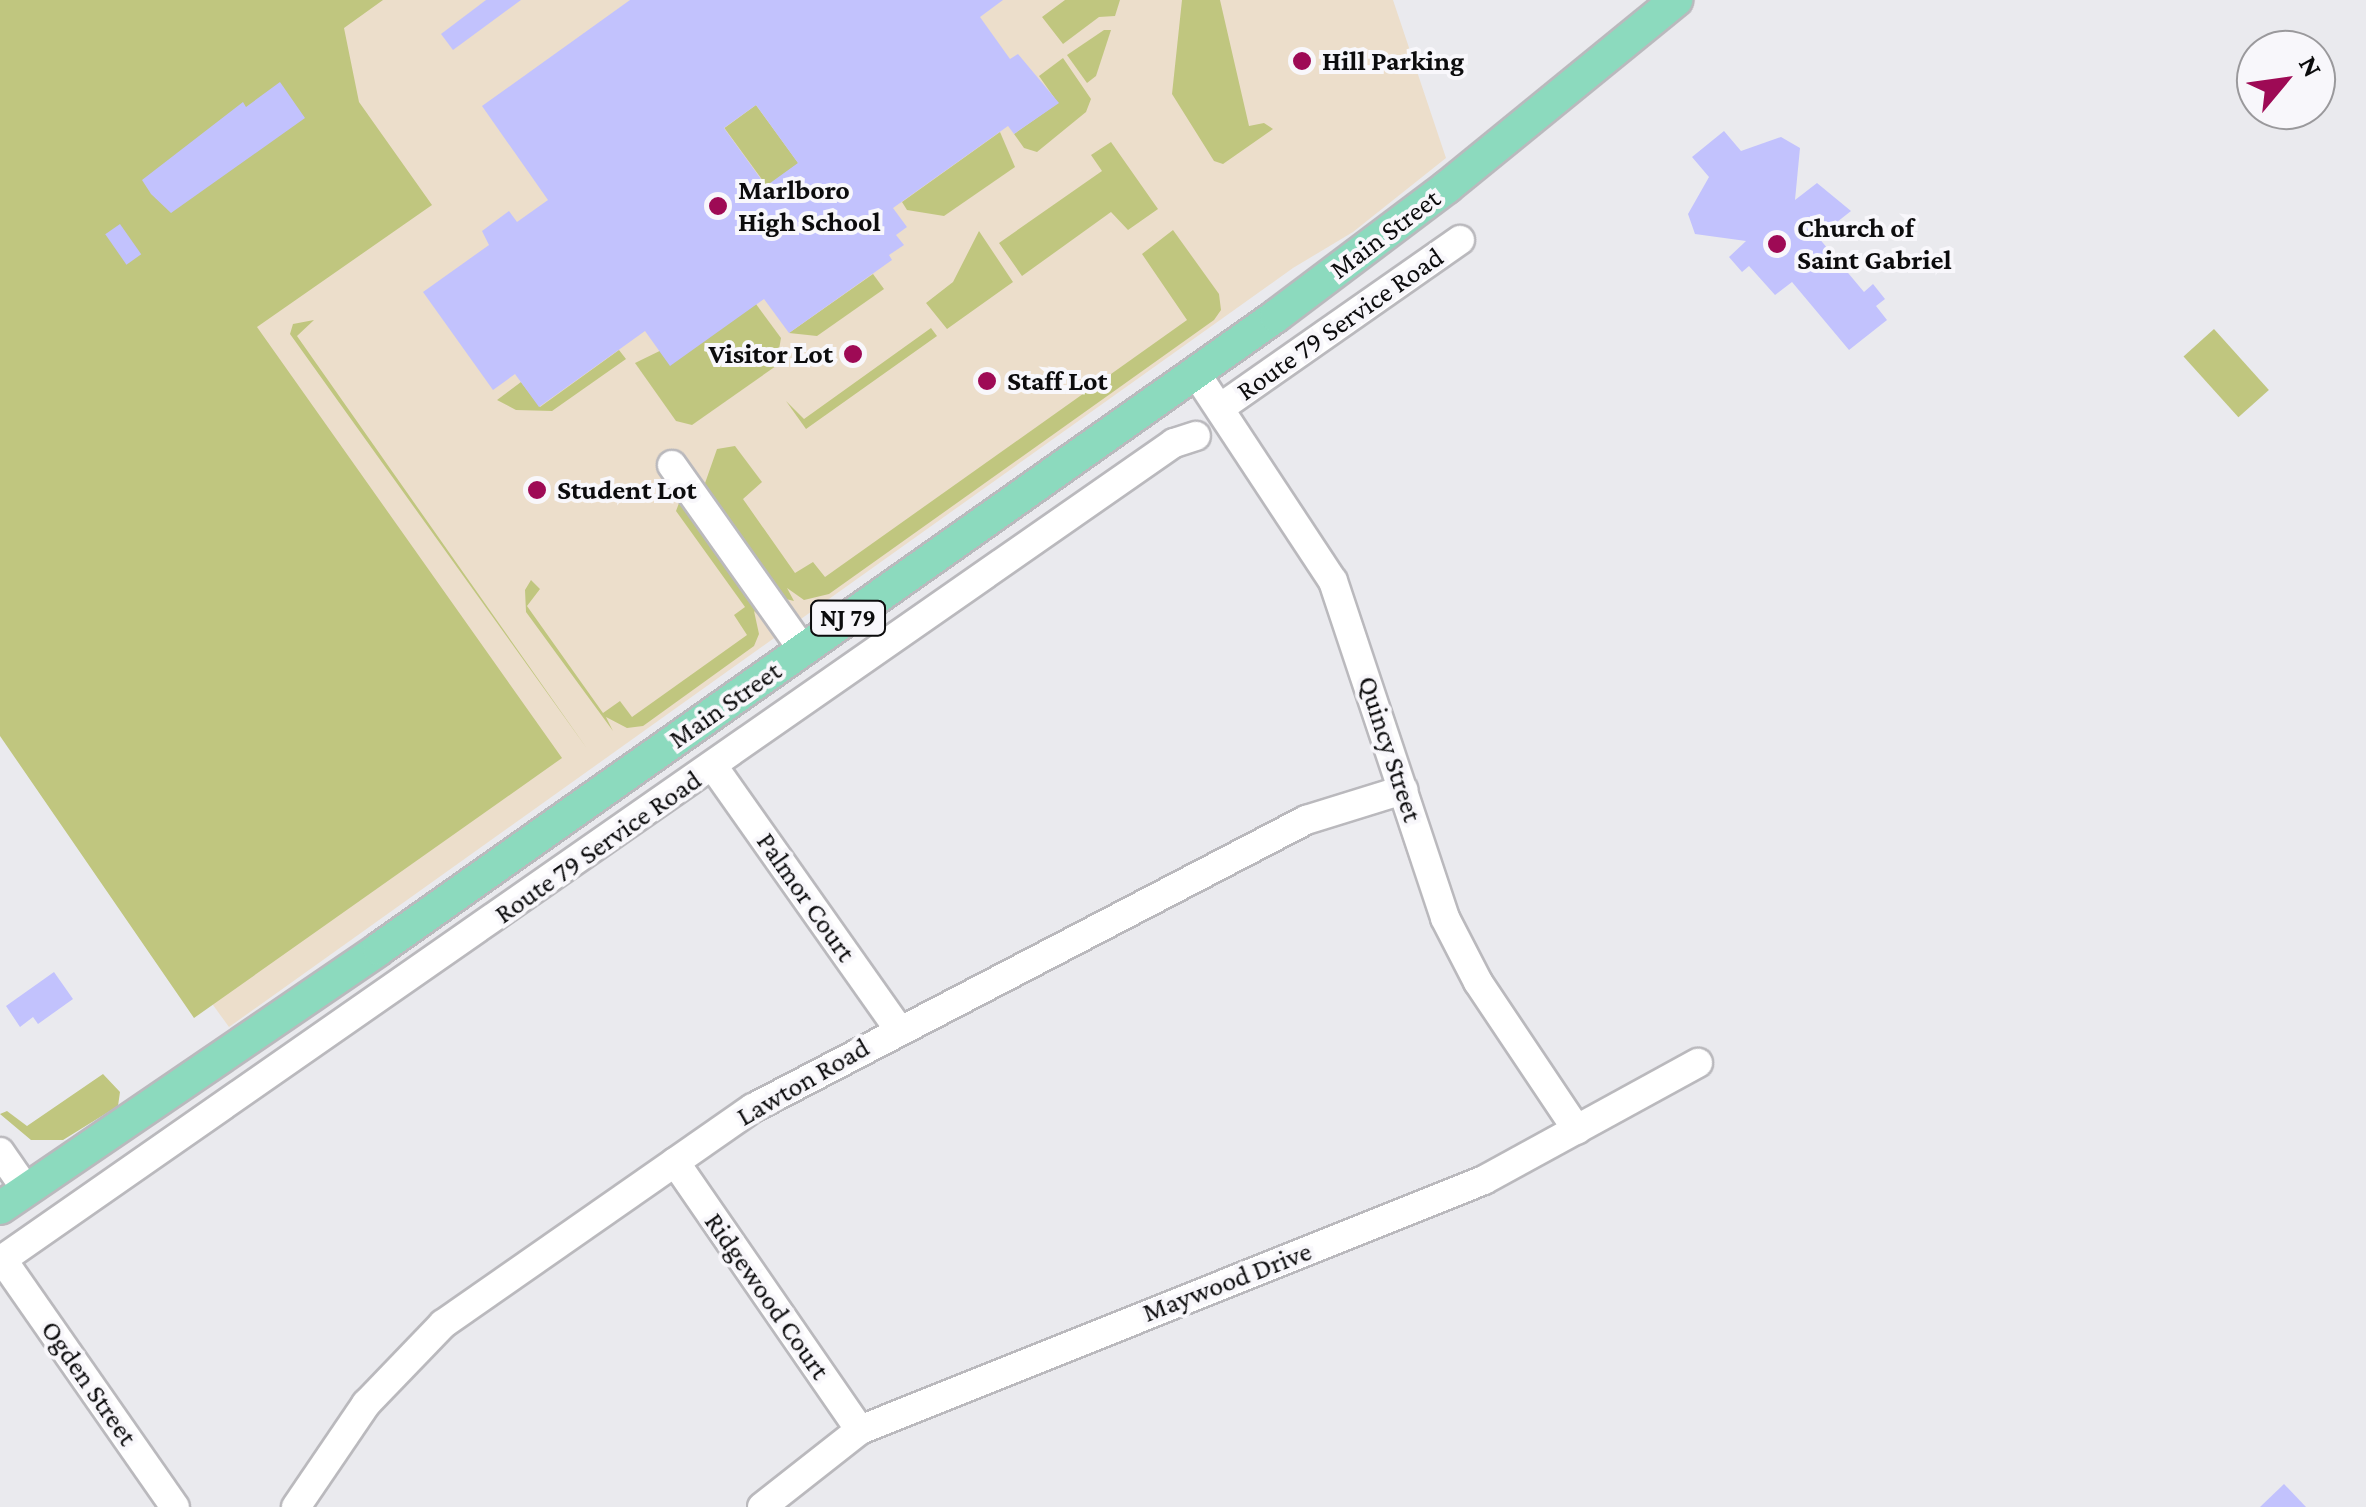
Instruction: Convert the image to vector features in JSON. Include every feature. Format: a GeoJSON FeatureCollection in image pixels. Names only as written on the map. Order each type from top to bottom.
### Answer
{"type":"FeatureCollection","features":[{"type":"Feature","properties":{"kind":"main road","name":"Main Street"},"geometry":{"type":"LineString","coordinates":[[13,1198],[185,1084],[1195,372],[1447,188],[1676,0]]}},
{"type":"Feature","properties":{"kind":"street","name":"Route 79 Service Road"},"geometry":{"type":"LineString","coordinates":[[1220,408],[1460,240]]}},
{"type":"Feature","properties":{"kind":"street","name":"Quincy Street"},"geometry":{"type":"LineString","coordinates":[[1195,372],[1333,581],[1461,952],[1576,1130]]}},
{"type":"Feature","properties":{"kind":"street","name":"Route 79 Service Road"},"geometry":{"type":"LineString","coordinates":[[1,1260],[1174,443],[1196,436]]}},
{"type":"Feature","properties":{"kind":"street"},"geometry":{"type":"LineString","coordinates":[[672,466],[803,650]]}},
{"type":"Feature","properties":{"kind":"street","name":"Palmor Court"},"geometry":{"type":"LineString","coordinates":[[713,766],[898,1028]]}},
{"type":"Feature","properties":{"kind":"street","name":"Lawton Road"},"geometry":{"type":"LineString","coordinates":[[296,1507],[366,1404],[416,1348],[792,1083],[1306,820],[1403,790]]}},
{"type":"Feature","properties":{"kind":"street","name":"Maywood Drive"},"geometry":{"type":"LineString","coordinates":[[762,1507],[860,1430],[1484,1180],[1698,1063]]}},
{"type":"Feature","properties":{"kind":"street"},"geometry":{"type":"LineString","coordinates":[[0,1152],[13,1198]]}},
{"type":"Feature","properties":{"kind":"street","name":"Ridgewood Court"},"geometry":{"type":"LineString","coordinates":[[675,1162],[860,1430]]}},
{"type":"Feature","properties":{"kind":"street","name":"Ogden Street"},"geometry":{"type":"LineString","coordinates":[[1,1260],[175,1507]]}},
{"type":"Feature","properties":{"kind":"shaded area"},"geometry":{"type":"Polygon","coordinates":[[[0,0],[1393,0],[1446,158],[1353,232],[1293,268],[229,1027],[75,815],[0,0]]]}},
{"type":"Feature","properties":{"kind":"green space"},"geometry":{"type":"Polygon","coordinates":[[[0,0],[383,0],[344,28],[359,102],[432,205],[257,327],[562,758],[194,1018],[0,736],[0,0]]]}},
{"type":"Feature","properties":{"kind":"green space"},"geometry":{"type":"Polygon","coordinates":[[[1065,0],[1120,0],[1115,16],[1099,17],[1063,44],[1042,17],[1065,0]]]}},
{"type":"Feature","properties":{"kind":"green space"},"geometry":{"type":"Polygon","coordinates":[[[1182,0],[1220,0],[1249,126],[1264,123],[1273,129],[1223,164],[1214,161],[1172,94],[1182,0]]]}},
{"type":"Feature","properties":{"kind":"green space"},"geometry":{"type":"Polygon","coordinates":[[[1104,30],[1111,30],[1096,76],[1087,83],[1067,55],[1104,30]]]}},
{"type":"Feature","properties":{"kind":"green space"},"geometry":{"type":"Polygon","coordinates":[[[1063,58],[1091,99],[1086,112],[1037,152],[1024,148],[1014,134],[1058,103],[1039,76],[1063,58]]]}},
{"type":"Feature","properties":{"kind":"green space"},"geometry":{"type":"Polygon","coordinates":[[[756,105],[798,163],[767,186],[724,128],[756,105]]]}},
{"type":"Feature","properties":{"kind":"green space"},"geometry":{"type":"Polygon","coordinates":[[[1000,132],[1015,167],[944,216],[907,210],[902,202],[1000,132]]]}},
{"type":"Feature","properties":{"kind":"green space"},"geometry":{"type":"Polygon","coordinates":[[[1111,142],[1158,209],[1128,230],[1111,212],[1022,276],[999,243],[1102,171],[1091,155],[1111,142]]]}},
{"type":"Feature","properties":{"kind":"green space"},"geometry":{"type":"Polygon","coordinates":[[[1173,230],[1219,294],[1221,310],[1214,320],[829,594],[804,600],[787,588],[794,601],[786,599],[704,486],[717,449],[735,446],[762,482],[743,499],[795,573],[813,562],[825,577],[1187,320],[1142,254],[1173,230]]]}},
{"type":"Feature","properties":{"kind":"green space"},"geometry":{"type":"Polygon","coordinates":[[[979,231],[1013,282],[947,329],[926,303],[953,282],[979,231]]]}},
{"type":"Feature","properties":{"kind":"green space"},"geometry":{"type":"Polygon","coordinates":[[[873,274],[884,289],[817,336],[789,333],[873,274]]]}},
{"type":"Feature","properties":{"kind":"green space"},"geometry":{"type":"Polygon","coordinates":[[[756,304],[781,338],[776,366],[692,425],[676,421],[635,363],[756,304]]]}},
{"type":"Feature","properties":{"kind":"green space"},"geometry":{"type":"Polygon","coordinates":[[[314,320],[297,336],[588,750],[290,334],[293,324],[314,320]]]}},
{"type":"Feature","properties":{"kind":"green space"},"geometry":{"type":"Polygon","coordinates":[[[931,328],[937,336],[806,429],[786,401],[804,419],[931,328]]]}},
{"type":"Feature","properties":{"kind":"green space"},"geometry":{"type":"Polygon","coordinates":[[[2214,329],[2269,390],[2238,417],[2184,356],[2214,329]]]}},
{"type":"Feature","properties":{"kind":"green space"},"geometry":{"type":"Polygon","coordinates":[[[619,350],[626,359],[552,411],[516,410],[497,400],[521,382],[540,407],[619,350]]]}},
{"type":"Feature","properties":{"kind":"green space"},"geometry":{"type":"Polygon","coordinates":[[[679,503],[766,622],[754,611],[759,634],[754,646],[643,726],[627,728],[606,717],[613,731],[526,612],[525,590],[531,580],[540,589],[527,606],[603,713],[620,701],[632,717],[747,635],[734,615],[745,607],[676,511],[679,503]]]}},
{"type":"Feature","properties":{"kind":"green space"},"geometry":{"type":"Polygon","coordinates":[[[103,1074],[120,1092],[118,1106],[63,1140],[31,1140],[0,1114],[7,1111],[27,1126],[103,1074]]]}},
{"type":"Feature","properties":{"kind":"building"},"geometry":{"type":"Polygon","coordinates":[[[486,0],[521,0],[453,50],[441,34],[486,0]]]}},
{"type":"Feature","properties":{"kind":"building","name":"Marlboro High School"},"geometry":{"type":"Polygon","coordinates":[[[630,0],[1003,0],[980,17],[1010,59],[1018,54],[1059,103],[1014,134],[1008,126],[893,208],[907,227],[896,235],[904,245],[889,255],[892,260],[789,333],[764,299],[670,366],[645,331],[539,407],[515,374],[493,390],[423,292],[489,245],[482,231],[509,211],[517,222],[548,200],[482,106],[630,0]],[[756,105],[724,128],[766,186],[798,163],[756,105]]]}},
{"type":"Feature","properties":{"kind":"building"},"geometry":{"type":"Polygon","coordinates":[[[280,82],[305,118],[171,213],[151,194],[142,180],[243,102],[246,107],[280,82]]]}},
{"type":"Feature","properties":{"kind":"building","name":"Church of Saint Gabriel"},"geometry":{"type":"Polygon","coordinates":[[[1724,131],[1741,151],[1781,137],[1800,148],[1795,200],[1817,183],[1851,211],[1818,237],[1864,292],[1873,284],[1885,299],[1876,306],[1887,320],[1849,350],[1792,282],[1775,295],[1749,266],[1742,272],[1729,257],[1746,241],[1695,234],[1688,214],[1709,177],[1692,157],[1724,131]]]}},
{"type":"Feature","properties":{"kind":"building"},"geometry":{"type":"Polygon","coordinates":[[[120,224],[141,254],[126,265],[105,234],[120,224]]]}},
{"type":"Feature","properties":{"kind":"building"},"geometry":{"type":"Polygon","coordinates":[[[54,972],[73,999],[38,1024],[33,1017],[20,1027],[6,1006],[54,972]]]}},
{"type":"Feature","properties":{"kind":"building"},"geometry":{"type":"Polygon","coordinates":[[[2284,1484],[2306,1507],[2260,1507],[2284,1484]]]}},
{"type":"Feature","properties":{"kind":"place","name":"Hill Parking"},"geometry":{"type":"Point","coordinates":[1302,61]}},
{"type":"Feature","properties":{"kind":"place","name":"Marlboro High School"},"geometry":{"type":"Point","coordinates":[718,206]}},
{"type":"Feature","properties":{"kind":"place","name":"Church of Saint Gabriel"},"geometry":{"type":"Point","coordinates":[1777,244]}},
{"type":"Feature","properties":{"kind":"place","name":"Visitor Lot"},"geometry":{"type":"Point","coordinates":[853,354]}},
{"type":"Feature","properties":{"kind":"place","name":"Staff Lot"},"geometry":{"type":"Point","coordinates":[987,381]}},
{"type":"Feature","properties":{"kind":"place","name":"Student Lot"},"geometry":{"type":"Point","coordinates":[537,490]}}]}
